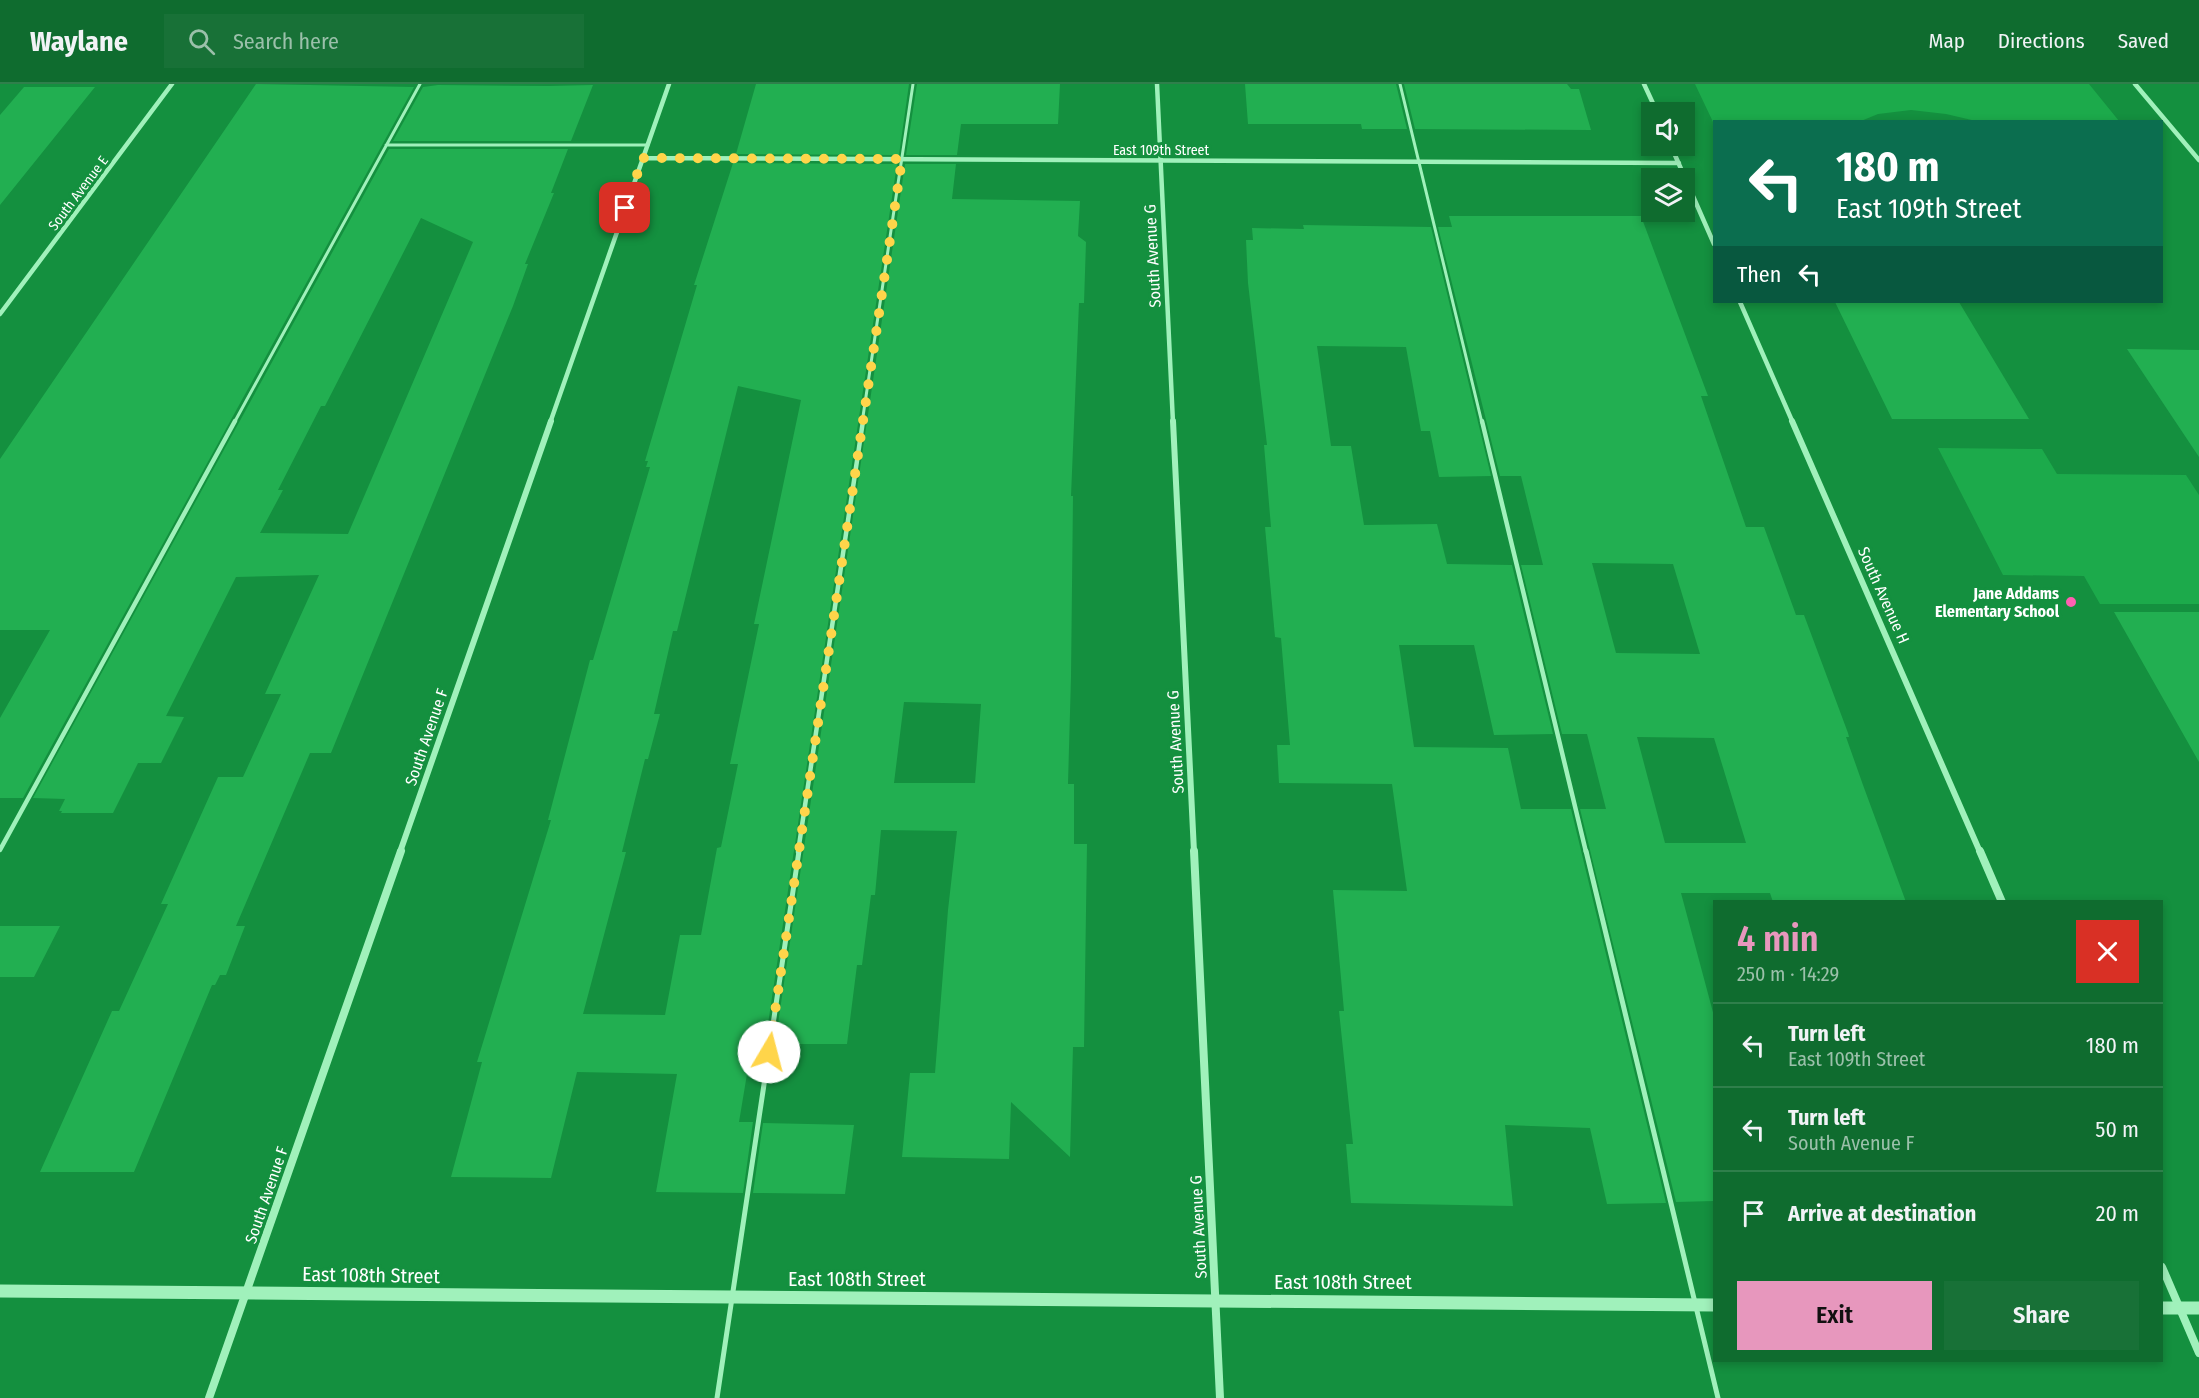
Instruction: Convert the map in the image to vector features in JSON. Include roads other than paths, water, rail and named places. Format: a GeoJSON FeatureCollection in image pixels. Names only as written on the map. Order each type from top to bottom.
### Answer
{"type":"FeatureCollection","features":[{"type":"Feature","properties":{"kind":"street","name":"South Avenue E"},"geometry":{"type":"LineString","coordinates":[[0,314],[172,84]]}},
{"type":"Feature","properties":{"kind":"street","name":"South Avenue F"},"geometry":{"type":"LineString","coordinates":[[209,1398],[669,84]]}},
{"type":"Feature","properties":{"kind":"street","name":"South Avenue G"},"geometry":{"type":"LineString","coordinates":[[1157,84],[1220,1398]]}},
{"type":"Feature","properties":{"kind":"street"},"geometry":{"type":"LineString","coordinates":[[1644,84],[1652,102]]}},
{"type":"Feature","properties":{"kind":"street"},"geometry":{"type":"LineString","coordinates":[[2135,84],[2199,160]]}},
{"type":"Feature","properties":{"kind":"street"},"geometry":{"type":"LineString","coordinates":[[1676,156],[1713,242]]}},
{"type":"Feature","properties":{"kind":"street","name":"East 109th Street"},"geometry":{"type":"LineString","coordinates":[[643,158],[1679,163]]}},
{"type":"Feature","properties":{"kind":"street","name":"South Avenue H"},"geometry":{"type":"LineString","coordinates":[[1740,303],[2001,900]]}},
{"type":"Feature","properties":{"kind":"street"},"geometry":{"type":"LineString","coordinates":[[2163,1269],[2199,1353]]}},
{"type":"Feature","properties":{"kind":"street","name":"East 108th Street"},"geometry":{"type":"LineString","coordinates":[[0,1292],[1713,1305]]}},
{"type":"Feature","properties":{"kind":"street"},"geometry":{"type":"LineString","coordinates":[[2163,1308],[2199,1308]]}},
{"type":"Feature","properties":{"kind":"lane"},"geometry":{"type":"LineString","coordinates":[[0,850],[420,84]]}},
{"type":"Feature","properties":{"kind":"lane"},"geometry":{"type":"LineString","coordinates":[[717,1398],[913,84]]}},
{"type":"Feature","properties":{"kind":"lane"},"geometry":{"type":"LineString","coordinates":[[1400,84],[1718,1398]]}},
{"type":"Feature","properties":{"kind":"lane"},"geometry":{"type":"LineString","coordinates":[[386,145],[648,145]]}},
{"type":"Feature","properties":{"kind":"place","name":"Jane Addams Elementary School"},"geometry":{"type":"Point","coordinates":[2071,602]}}]}
